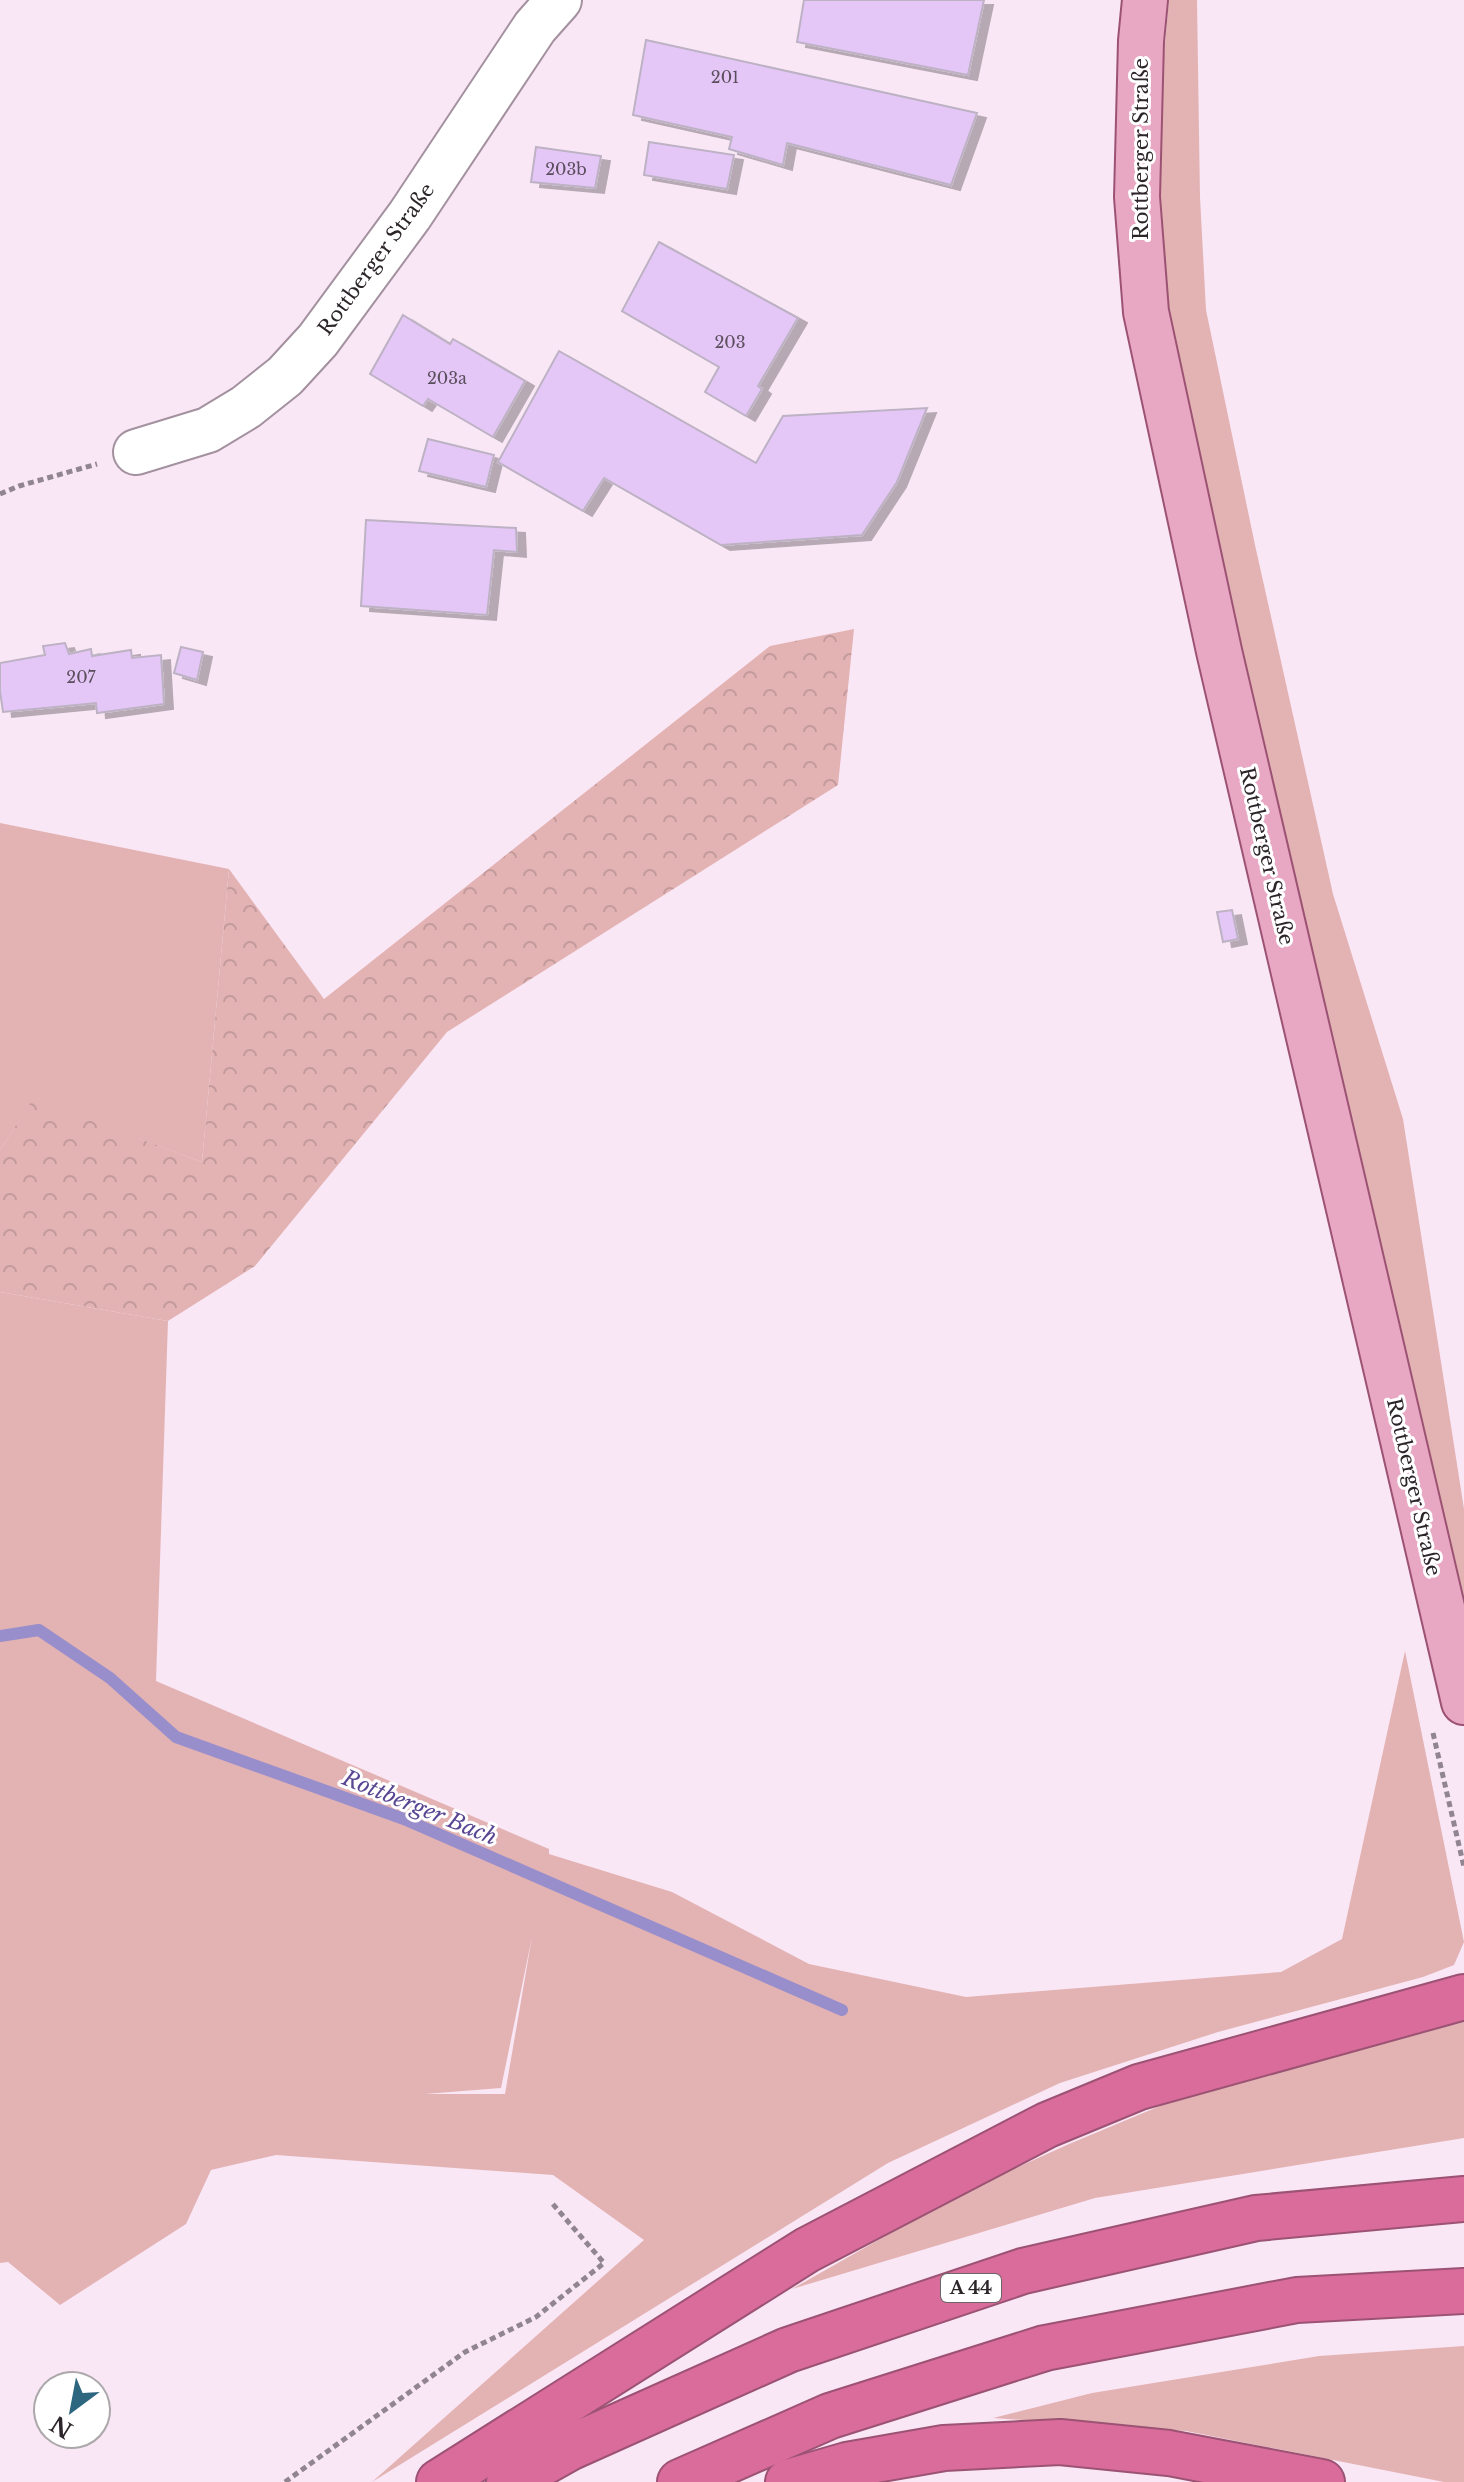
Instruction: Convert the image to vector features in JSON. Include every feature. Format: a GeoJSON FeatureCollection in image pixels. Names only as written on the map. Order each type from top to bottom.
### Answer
{"type":"FeatureCollection","features":[{"type":"Feature","properties":{"kind":"highway"},"geometry":{"type":"LineString","coordinates":[[439,2482],[807,2250],[1047,2125],[1139,2087],[1464,1997]]}},
{"type":"Feature","properties":{"kind":"highway","name":"A 44"},"geometry":{"type":"LineString","coordinates":[[509,2482],[569,2448],[788,2350],[1023,2271],[1256,2218],[1464,2199]]}},
{"type":"Feature","properties":{"kind":"highway"},"geometry":{"type":"LineString","coordinates":[[680,2482],[830,2416],[1045,2348],[1297,2300],[1464,2291]]}},
{"type":"Feature","properties":{"kind":"highway"},"geometry":{"type":"LineString","coordinates":[[788,2482],[847,2465],[944,2448],[1060,2442],[1169,2453],[1322,2482]]}},
{"type":"Feature","properties":{"kind":"main road","name":"Rottberger Straße"},"geometry":{"type":"LineString","coordinates":[[1145,0],[1137,197],[1146,312],[1219,651],[1464,1702]]}},
{"type":"Feature","properties":{"kind":"street","name":"Rottberger Straße"},"geometry":{"type":"LineString","coordinates":[[136,452],[208,430],[246,407],[293,367],[318,340],[393,238],[535,27],[559,0]]}},
{"type":"Feature","properties":{"kind":"path"},"geometry":{"type":"LineString","coordinates":[[0,494],[136,452]]}},
{"type":"Feature","properties":{"kind":"path"},"geometry":{"type":"LineString","coordinates":[[285,2482],[465,2352],[536,2317],[604,2263],[551,2202]]}},
{"type":"Feature","properties":{"kind":"green space"},"geometry":{"type":"Polygon","coordinates":[[[1169,0],[1197,0],[1200,197],[1206,310],[1333,894],[1403,1119],[1464,1509],[1464,1606],[1249,707],[1168,303],[1155,152],[1169,0]]]}},
{"type":"Feature","properties":{"kind":"green space"},"geometry":{"type":"Polygon","coordinates":[[[854,629],[838,785],[447,1032],[255,1266],[168,1321],[0,1292],[0,1150],[33,1099],[202,1162],[229,869],[324,999],[770,646],[854,629]]]}},
{"type":"Feature","properties":{"kind":"green space"},"geometry":{"type":"Polygon","coordinates":[[[0,823],[229,869],[202,1162],[33,1100],[0,1150],[0,823]]]}},
{"type":"Feature","properties":{"kind":"green space"},"geometry":{"type":"Polygon","coordinates":[[[0,1292],[168,1321],[156,1681],[549,1849],[549,1854],[672,1892],[809,1964],[966,1997],[1281,1972],[1342,1939],[1405,1651],[1464,1942],[1454,1965],[1423,1977],[1218,2032],[1060,2083],[888,2163],[372,2482],[644,2240],[553,2175],[276,2155],[211,2170],[186,2224],[60,2305],[8,2262],[0,2263],[0,1292]],[[532,1937],[501,2088],[425,2094],[505,2094],[532,1937]]]}},
{"type":"Feature","properties":{"kind":"green space"},"geometry":{"type":"Polygon","coordinates":[[[1464,2022],[1464,2138],[1095,2198],[792,2289],[963,2192],[1191,2093],[1464,2022]]]}},
{"type":"Feature","properties":{"kind":"green space"},"geometry":{"type":"Polygon","coordinates":[[[1464,2346],[1464,2482],[1444,2482],[1186,2431],[993,2418],[1092,2393],[1319,2356],[1464,2346]]]}},
{"type":"Feature","properties":{"kind":"building"},"geometry":{"type":"Polygon","coordinates":[[[804,0],[984,0],[968,75],[797,42],[804,0]]]}},
{"type":"Feature","properties":{"kind":"building"},"geometry":{"type":"Polygon","coordinates":[[[646,40],[977,113],[951,185],[787,143],[783,165],[729,149],[732,137],[633,115],[646,40]]]}},
{"type":"Feature","properties":{"kind":"building"},"geometry":{"type":"Polygon","coordinates":[[[649,142],[734,155],[727,189],[644,175],[649,142]]]}},
{"type":"Feature","properties":{"kind":"building"},"geometry":{"type":"Polygon","coordinates":[[[536,147],[601,156],[595,188],[531,182],[536,147]]]}},
{"type":"Feature","properties":{"kind":"building"},"geometry":{"type":"Polygon","coordinates":[[[659,242],[798,318],[758,386],[762,389],[746,416],[705,392],[719,367],[622,311],[659,242]]]}},
{"type":"Feature","properties":{"kind":"building"},"geometry":{"type":"Polygon","coordinates":[[[403,315],[450,344],[453,339],[525,381],[493,437],[428,399],[423,406],[370,374],[403,315]]]}},
{"type":"Feature","properties":{"kind":"building"},"geometry":{"type":"Polygon","coordinates":[[[559,351],[756,463],[783,416],[927,408],[897,482],[862,535],[721,545],[604,478],[583,511],[498,462],[559,351]]]}},
{"type":"Feature","properties":{"kind":"building"},"geometry":{"type":"Polygon","coordinates":[[[428,439],[494,455],[486,487],[419,471],[428,439]]]}},
{"type":"Feature","properties":{"kind":"building"},"geometry":{"type":"Polygon","coordinates":[[[366,520],[516,528],[517,552],[494,550],[487,615],[361,606],[366,520]]]}},
{"type":"Feature","properties":{"kind":"building"},"geometry":{"type":"Polygon","coordinates":[[[65,643],[69,654],[91,649],[92,656],[131,650],[132,658],[161,655],[164,704],[97,713],[96,703],[3,712],[0,663],[45,655],[43,646],[65,643]]]}},
{"type":"Feature","properties":{"kind":"building"},"geometry":{"type":"Polygon","coordinates":[[[181,647],[203,652],[197,680],[174,673],[181,647]]]}},
{"type":"Feature","properties":{"kind":"building"},"geometry":{"type":"Polygon","coordinates":[[[1232,910],[1238,939],[1223,942],[1217,912],[1232,910]]]}},
{"type":"Feature","properties":{"kind":"waterway","name":"Rottberger Bach"},"geometry":{"type":"LineString","coordinates":[[0,1636],[39,1630],[110,1678],[176,1737],[404,1819],[842,2010]]}}]}
